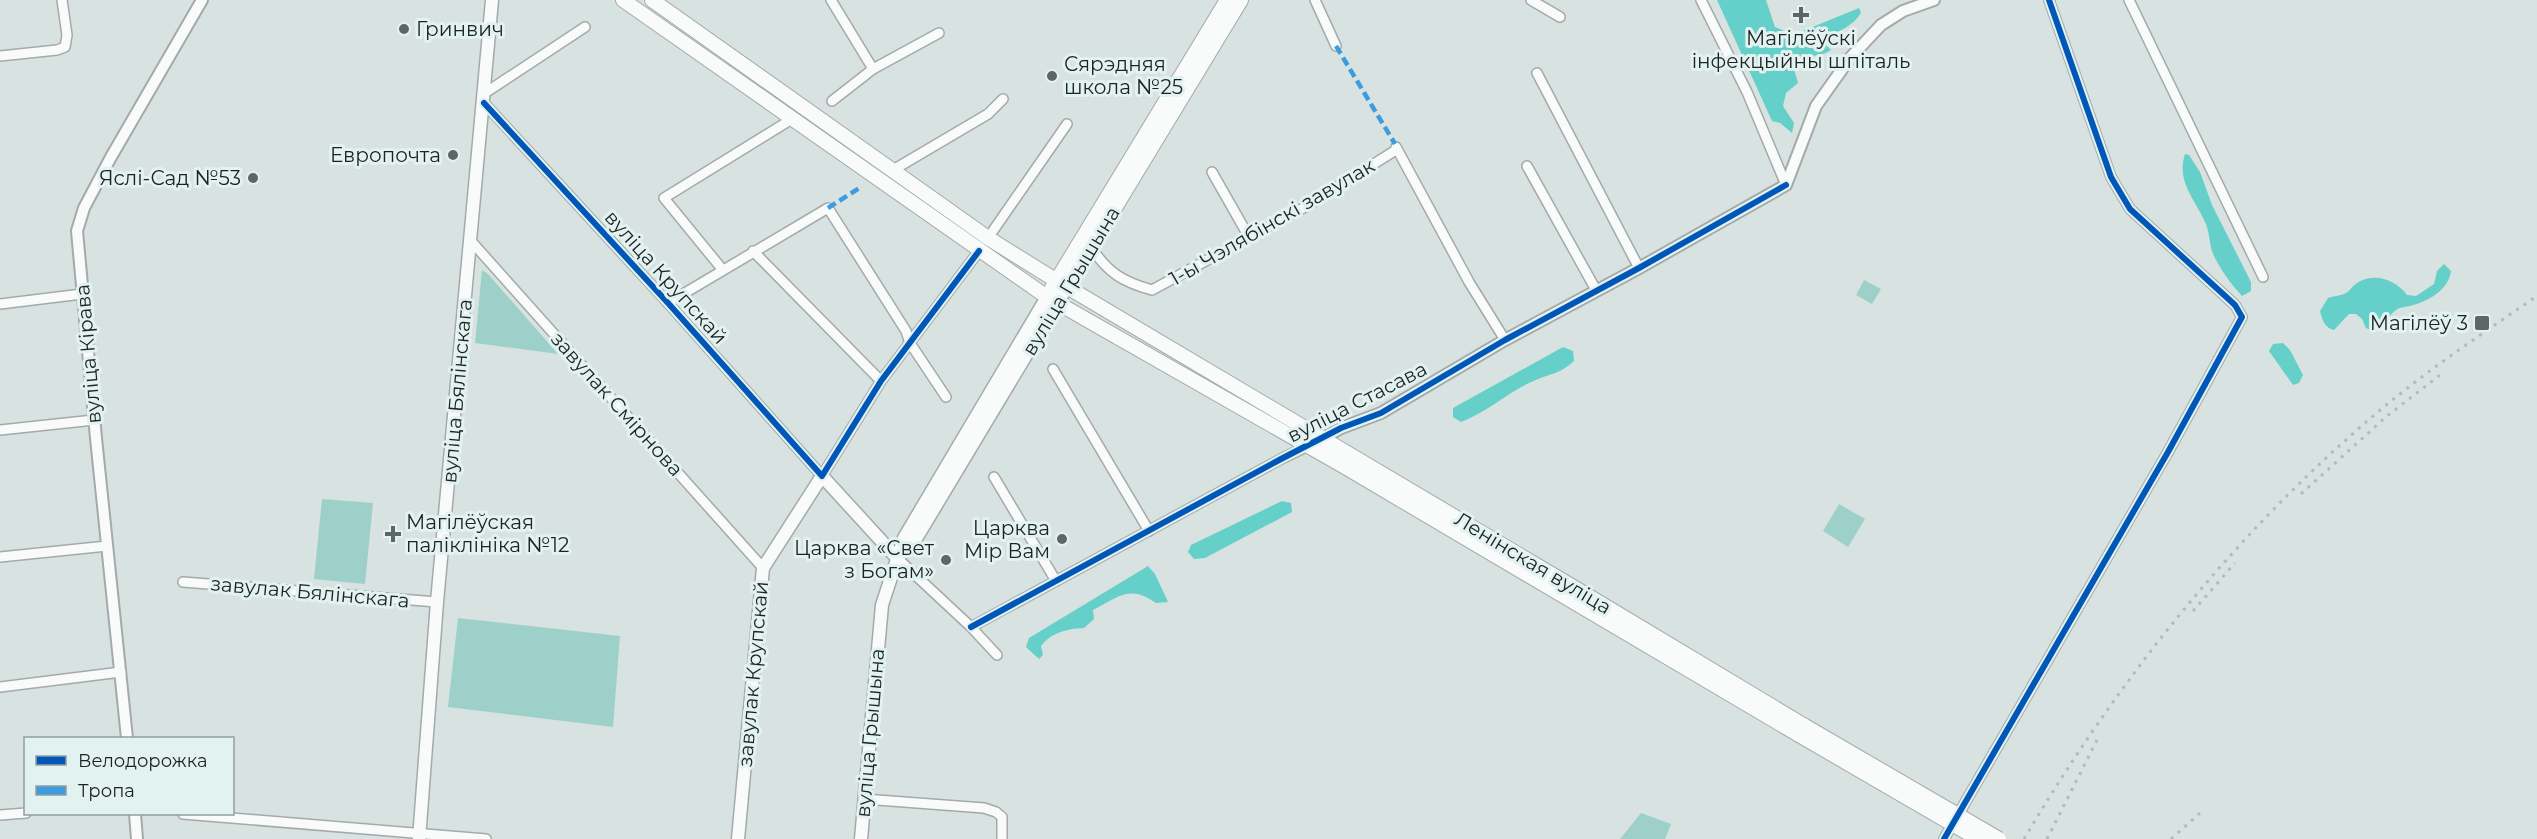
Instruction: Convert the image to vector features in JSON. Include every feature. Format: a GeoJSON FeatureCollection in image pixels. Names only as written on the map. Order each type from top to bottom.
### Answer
{"type":"FeatureCollection","features":[{"type":"Feature","properties":{"kind":"main road","name":"вуліца Бялінскага"},"geometry":{"type":"LineString","coordinates":[[419,836],[492,0]]}},
{"type":"Feature","properties":{"kind":"main road"},"geometry":{"type":"LineString","coordinates":[[652,0],[988,237],[1062,284]]}},
{"type":"Feature","properties":{"kind":"main road","name":"вуліца Грышына"},"geometry":{"type":"LineString","coordinates":[[861,839],[882,605],[897,558],[914,542],[1227,0]]}},
{"type":"Feature","properties":{"kind":"main road","name":"вуліца Грышына"},"geometry":{"type":"LineString","coordinates":[[1062,284],[1091,247],[1241,0]]}},
{"type":"Feature","properties":{"kind":"main road"},"geometry":{"type":"LineString","coordinates":[[626,1],[979,251],[1052,300]]}},
{"type":"Feature","properties":{"kind":"main road","name":"Ленінская вуліца"},"geometry":{"type":"LineString","coordinates":[[1062,284],[1322,439],[1558,586],[1978,839]]}},
{"type":"Feature","properties":{"kind":"main road","name":"Ленінская вуліца"},"geometry":{"type":"LineString","coordinates":[[1052,300],[1529,568]]}},
{"type":"Feature","properties":{"kind":"main road","name":"завулак Крупскай"},"geometry":{"type":"LineString","coordinates":[[738,839],[763,568],[822,476]]}},
{"type":"Feature","properties":{"kind":"main road","name":"вуліца Крупскай"},"geometry":{"type":"LineString","coordinates":[[822,476],[897,558]]}},
{"type":"Feature","properties":{"kind":"main road","name":"Ленінская вуліца"},"geometry":{"type":"LineString","coordinates":[[1802,731],[1999,839]]}},
{"type":"Feature","properties":{"kind":"street"},"geometry":{"type":"LineString","coordinates":[[0,56],[57,50],[65,47],[67,35],[62,0]]}},
{"type":"Feature","properties":{"kind":"street","name":"вуліца Кірава"},"geometry":{"type":"LineString","coordinates":[[127,737],[82,294],[78,222],[141,103],[202,0]]}},
{"type":"Feature","properties":{"kind":"street"},"geometry":{"type":"LineString","coordinates":[[831,0],[873,69]]}},
{"type":"Feature","properties":{"kind":"street"},"geometry":{"type":"LineString","coordinates":[[1314,0],[1336,46]]}},
{"type":"Feature","properties":{"kind":"street"},"geometry":{"type":"LineString","coordinates":[[1531,0],[1560,17]]}},
{"type":"Feature","properties":{"kind":"street"},"geometry":{"type":"LineString","coordinates":[[1701,0],[1747,92],[1786,185]]}},
{"type":"Feature","properties":{"kind":"street"},"geometry":{"type":"LineString","coordinates":[[1786,185],[1816,106],[1850,58],[1881,25],[1903,11],[1934,0]]}},
{"type":"Feature","properties":{"kind":"street"},"geometry":{"type":"LineString","coordinates":[[1944,839],[2168,452],[2242,317],[2235,305],[2130,209],[2111,177],[2049,0]]}},
{"type":"Feature","properties":{"kind":"street"},"geometry":{"type":"LineString","coordinates":[[2129,0],[2263,277]]}},
{"type":"Feature","properties":{"kind":"street"},"geometry":{"type":"LineString","coordinates":[[484,98],[585,27]]}},
{"type":"Feature","properties":{"kind":"street"},"geometry":{"type":"LineString","coordinates":[[832,100],[873,69],[939,33]]}},
{"type":"Feature","properties":{"kind":"street"},"geometry":{"type":"LineString","coordinates":[[1537,73],[1640,268]]}},
{"type":"Feature","properties":{"kind":"street","name":"вуліца Крупскай"},"geometry":{"type":"LineString","coordinates":[[484,98],[822,476]]}},
{"type":"Feature","properties":{"kind":"street"},"geometry":{"type":"LineString","coordinates":[[893,170],[988,114],[1003,99]]}},
{"type":"Feature","properties":{"kind":"street"},"geometry":{"type":"LineString","coordinates":[[722,269],[664,198],[792,119]]}},
{"type":"Feature","properties":{"kind":"street"},"geometry":{"type":"LineString","coordinates":[[988,237],[1067,124]]}},
{"type":"Feature","properties":{"kind":"street","name":"1-ы Чэлябінскі завулак"},"geometry":{"type":"LineString","coordinates":[[1091,247],[1108,269],[1128,283],[1152,290],[1305,207],[1396,147],[1468,282],[1505,340]]}},
{"type":"Feature","properties":{"kind":"street"},"geometry":{"type":"LineString","coordinates":[[1527,166],[1596,290]]}},
{"type":"Feature","properties":{"kind":"street"},"geometry":{"type":"LineString","coordinates":[[1212,172],[1249,237]]}},
{"type":"Feature","properties":{"kind":"street","name":"вуліца Стасава"},"geometry":{"type":"LineString","coordinates":[[972,627],[1341,428],[1381,413],[1505,340],[1640,268],[1786,185]]}},
{"type":"Feature","properties":{"kind":"street"},"geometry":{"type":"LineString","coordinates":[[668,303],[828,208],[906,331],[910,343],[946,397]]}},
{"type":"Feature","properties":{"kind":"street","name":"завулак Смірнова"},"geometry":{"type":"LineString","coordinates":[[471,241],[763,568]]}},
{"type":"Feature","properties":{"kind":"street"},"geometry":{"type":"LineString","coordinates":[[753,251],[881,381]]}},
{"type":"Feature","properties":{"kind":"street","name":"завулак Крупскай"},"geometry":{"type":"LineString","coordinates":[[822,476],[881,381],[979,251]]}},
{"type":"Feature","properties":{"kind":"street"},"geometry":{"type":"LineString","coordinates":[[0,303],[82,294]]}},
{"type":"Feature","properties":{"kind":"street"},"geometry":{"type":"LineString","coordinates":[[1053,369],[1149,531]]}},
{"type":"Feature","properties":{"kind":"street"},"geometry":{"type":"LineString","coordinates":[[0,430],[94,420]]}},
{"type":"Feature","properties":{"kind":"street"},"geometry":{"type":"LineString","coordinates":[[994,477],[1056,581]]}},
{"type":"Feature","properties":{"kind":"street"},"geometry":{"type":"LineString","coordinates":[[0,557],[107,546]]}},
{"type":"Feature","properties":{"kind":"street","name":"вуліца Крупскай"},"geometry":{"type":"LineString","coordinates":[[897,558],[972,627],[997,655]]}},
{"type":"Feature","properties":{"kind":"street","name":"завулак Бялінскага"},"geometry":{"type":"LineString","coordinates":[[183,582],[438,602]]}},
{"type":"Feature","properties":{"kind":"street"},"geometry":{"type":"LineString","coordinates":[[0,687],[121,672]]}},
{"type":"Feature","properties":{"kind":"street"},"geometry":{"type":"LineString","coordinates":[[864,800],[984,808],[1002,817],[1002,839]]}},
{"type":"Feature","properties":{"kind":"street"},"geometry":{"type":"LineString","coordinates":[[0,815],[24,813]]}},
{"type":"Feature","properties":{"kind":"street"},"geometry":{"type":"LineString","coordinates":[[135,815],[137,839]]}},
{"type":"Feature","properties":{"kind":"street"},"geometry":{"type":"LineString","coordinates":[[204,815],[419,836],[486,839]]}},
{"type":"Feature","properties":{"kind":"shaded area"},"geometry":{"type":"Polygon","coordinates":[[[1717,0],[1766,0],[1775,27],[1793,35],[1859,8],[1861,12],[1859,16],[1851,24],[1840,31],[1824,36],[1824,43],[1831,50],[1826,53],[1791,59],[1798,83],[1786,93],[1783,106],[1794,123],[1792,133],[1780,123],[1772,121],[1717,0]]]}},
{"type":"Feature","properties":{"kind":"shaded area"},"geometry":{"type":"Polygon","coordinates":[[[2185,154],[2189,155],[2200,172],[2212,205],[2251,282],[2251,291],[2242,296],[2226,276],[2213,254],[2207,226],[2185,182],[2183,164],[2185,154]]]}},
{"type":"Feature","properties":{"kind":"shaded area"},"geometry":{"type":"Polygon","coordinates":[[[2444,264],[2451,271],[2441,290],[2424,301],[2398,309],[2375,329],[2366,328],[2362,319],[2356,314],[2349,314],[2334,330],[2328,327],[2323,320],[2320,311],[2328,298],[2346,293],[2363,280],[2377,278],[2391,281],[2407,295],[2416,296],[2434,284],[2437,271],[2444,264]]]}},
{"type":"Feature","properties":{"kind":"shaded area"},"geometry":{"type":"Polygon","coordinates":[[[482,270],[488,274],[558,354],[475,343],[482,270]]]}},
{"type":"Feature","properties":{"kind":"shaded area"},"geometry":{"type":"Polygon","coordinates":[[[1864,280],[1881,289],[1872,304],[1856,295],[1864,280]]]}},
{"type":"Feature","properties":{"kind":"shaded area"},"geometry":{"type":"Polygon","coordinates":[[[2283,343],[2290,350],[2303,375],[2299,383],[2293,385],[2269,351],[2273,344],[2283,343]]]}},
{"type":"Feature","properties":{"kind":"shaded area"},"geometry":{"type":"Polygon","coordinates":[[[1563,347],[1573,351],[1574,361],[1564,369],[1526,384],[1471,418],[1461,422],[1453,417],[1453,408],[1563,347]]]}},
{"type":"Feature","properties":{"kind":"shaded area"},"geometry":{"type":"Polygon","coordinates":[[[322,499],[373,503],[365,584],[314,579],[322,499]]]}},
{"type":"Feature","properties":{"kind":"shaded area"},"geometry":{"type":"Polygon","coordinates":[[[1282,501],[1291,503],[1292,512],[1205,558],[1194,559],[1188,552],[1191,545],[1282,501]]]}},
{"type":"Feature","properties":{"kind":"shaded area"},"geometry":{"type":"Polygon","coordinates":[[[1839,504],[1865,519],[1848,547],[1823,531],[1839,504]]]}},
{"type":"Feature","properties":{"kind":"shaded area"},"geometry":{"type":"Polygon","coordinates":[[[1148,566],[1155,574],[1168,602],[1156,603],[1139,594],[1124,594],[1093,610],[1094,619],[1084,628],[1066,630],[1050,637],[1041,646],[1043,655],[1039,659],[1026,647],[1029,638],[1148,566]]]}},
{"type":"Feature","properties":{"kind":"shaded area"},"geometry":{"type":"Polygon","coordinates":[[[458,618],[620,636],[613,727],[448,707],[458,618]]]}},
{"type":"Feature","properties":{"kind":"shaded area"},"geometry":{"type":"Polygon","coordinates":[[[1641,813],[1671,824],[1665,839],[1620,839],[1641,813]]]}},
{"type":"Feature","properties":{"kind":"railway"},"geometry":{"type":"LineString","coordinates":[[2024,839],[2099,721],[2140,665],[2229,557],[2277,506],[2379,411],[2456,352],[2537,296]]}},
{"type":"Feature","properties":{"kind":"railway"},"geometry":{"type":"LineString","coordinates":[[2301,494],[2387,416],[2440,375]]}},
{"type":"Feature","properties":{"kind":"railway"},"geometry":{"type":"LineString","coordinates":[[2193,611],[2235,563]]}},
{"type":"Feature","properties":{"kind":"railway"},"geometry":{"type":"LineString","coordinates":[[2047,839],[2097,740]]}},
{"type":"Feature","properties":{"kind":"railway"},"geometry":{"type":"LineString","coordinates":[[2171,839],[2200,813]]}},
{"type":"Feature","properties":{"kind":"marked path"},"geometry":{"type":"LineString","coordinates":[[1336,46],[1395,144]]}},
{"type":"Feature","properties":{"kind":"marked path"},"geometry":{"type":"LineString","coordinates":[[828,208],[861,187]]}},
{"type":"Feature","properties":{"kind":"cycle path"},"geometry":{"type":"LineString","coordinates":[[1944,839],[2168,452],[2242,317],[2235,305],[2130,209],[2111,177],[2049,0]]}},
{"type":"Feature","properties":{"kind":"cycle path"},"geometry":{"type":"LineString","coordinates":[[484,103],[668,303],[822,476],[881,381],[979,251]]}},
{"type":"Feature","properties":{"kind":"cycle path"},"geometry":{"type":"LineString","coordinates":[[971,627],[1281,459],[1341,428],[1381,413],[1505,340],[1786,185]]}},
{"type":"Feature","properties":{"kind":"place","name":"Магілёўскі інфекцыйны шпіталь"},"geometry":{"type":"Point","coordinates":[1801,15]}},
{"type":"Feature","properties":{"kind":"place","name":"Гринвич"},"geometry":{"type":"Point","coordinates":[404,29]}},
{"type":"Feature","properties":{"kind":"place","name":"Сярэдняя школа №25"},"geometry":{"type":"Point","coordinates":[1052,76]}},
{"type":"Feature","properties":{"kind":"place","name":"Европочта"},"geometry":{"type":"Point","coordinates":[453,155]}},
{"type":"Feature","properties":{"kind":"place","name":"Яслі-Сад №53"},"geometry":{"type":"Point","coordinates":[253,178]}},
{"type":"Feature","properties":{"kind":"place","name":"Магілёў 3"},"geometry":{"type":"Point","coordinates":[2482,323]}},
{"type":"Feature","properties":{"kind":"place","name":"Магілёўская паліклініка №12"},"geometry":{"type":"Point","coordinates":[393,534]}},
{"type":"Feature","properties":{"kind":"place","name":"Царква Мір Вам"},"geometry":{"type":"Point","coordinates":[1062,539]}},
{"type":"Feature","properties":{"kind":"place","name":"Царква «Свет з Богам»"},"geometry":{"type":"Point","coordinates":[946,560]}}]}
